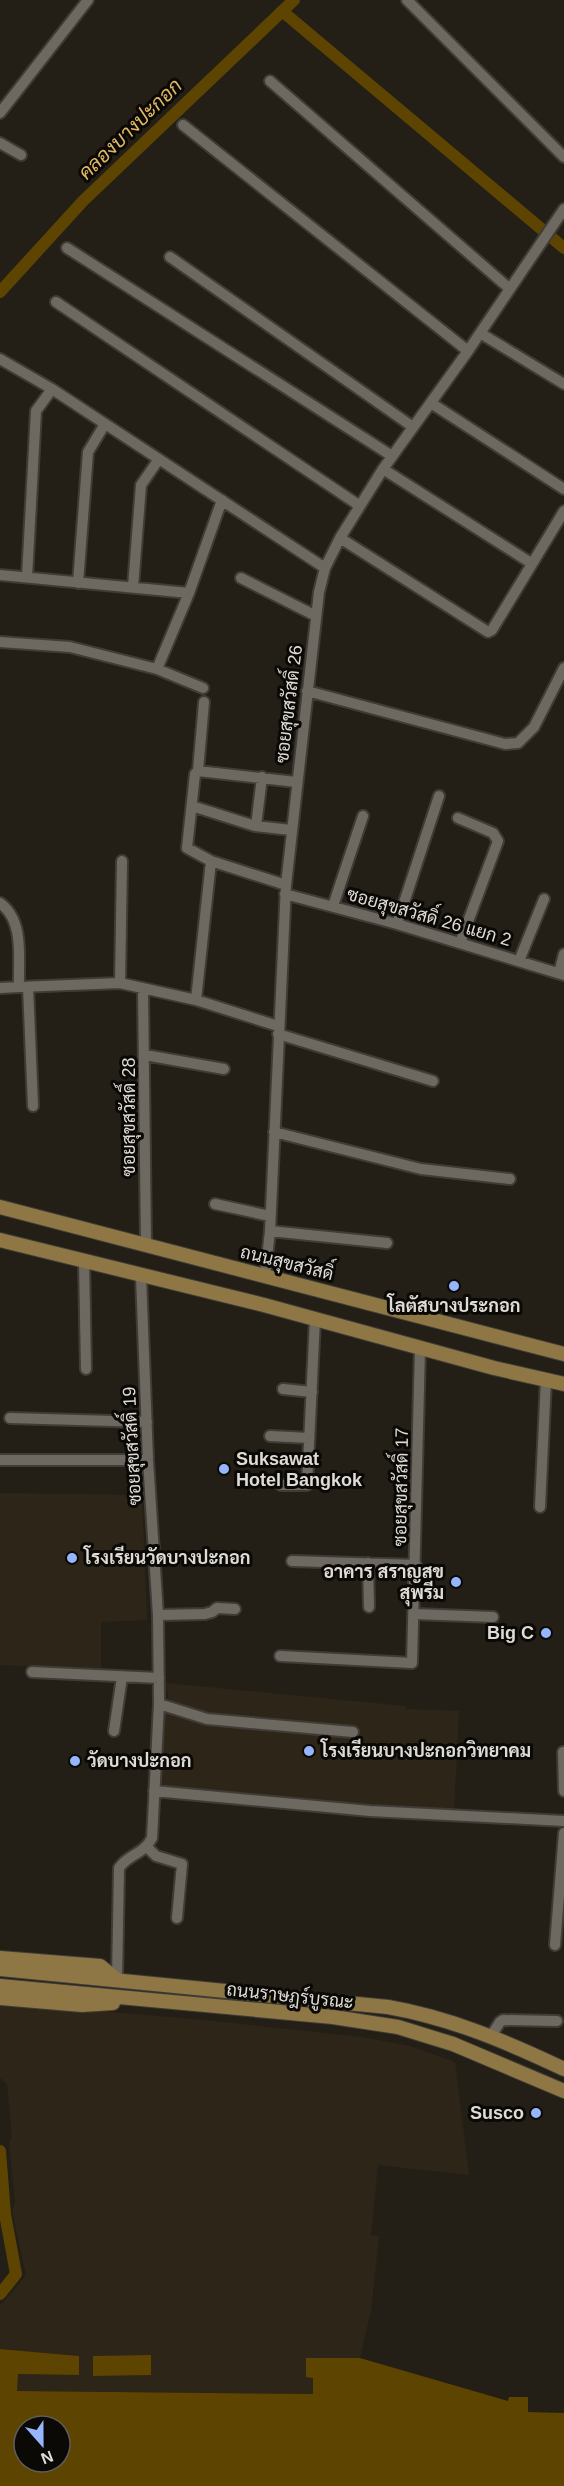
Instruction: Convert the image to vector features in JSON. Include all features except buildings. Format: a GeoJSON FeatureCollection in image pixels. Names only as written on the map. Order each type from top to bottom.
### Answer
{"type":"FeatureCollection","features":[{"type":"Feature","properties":{"kind":"main road","name":"ถนนสุขสวัสดิ์"},"geometry":{"type":"LineString","coordinates":[[0,1207],[564,1354]]}},
{"type":"Feature","properties":{"kind":"main road"},"geometry":{"type":"LineString","coordinates":[[0,1240],[564,1384]]}},
{"type":"Feature","properties":{"kind":"main road"},"geometry":{"type":"LineString","coordinates":[[0,1958],[100,1966],[117,1980]]}},
{"type":"Feature","properties":{"kind":"main road","name":"ถนนราษฎร์บูรณะ"},"geometry":{"type":"LineString","coordinates":[[0,1969],[388,2007],[441,2018],[491,2036],[564,2069]]}},
{"type":"Feature","properties":{"kind":"main road","name":"ถนนราษฎร์บูรณะ"},"geometry":{"type":"LineString","coordinates":[[0,1986],[333,2017],[398,2027],[453,2044],[564,2091]]}},
{"type":"Feature","properties":{"kind":"main road"},"geometry":{"type":"LineString","coordinates":[[0,1998],[81,2005],[148,2000]]}},
{"type":"Feature","properties":{"kind":"street"},"geometry":{"type":"LineString","coordinates":[[0,113],[88,0]]}},
{"type":"Feature","properties":{"kind":"street"},"geometry":{"type":"LineString","coordinates":[[407,0],[564,157]]}},
{"type":"Feature","properties":{"kind":"street"},"geometry":{"type":"LineString","coordinates":[[270,81],[510,289]]}},
{"type":"Feature","properties":{"kind":"street"},"geometry":{"type":"LineString","coordinates":[[183,125],[468,351]]}},
{"type":"Feature","properties":{"kind":"street"},"geometry":{"type":"LineString","coordinates":[[0,143],[21,155]]}},
{"type":"Feature","properties":{"kind":"street","name":"ซอยสุขสวัสดิ์ 26"},"geometry":{"type":"LineString","coordinates":[[265,1276],[270,1231],[285,889],[316,616],[326,568],[340,538],[383,469],[468,351],[564,209]]}},
{"type":"Feature","properties":{"kind":"street"},"geometry":{"type":"LineString","coordinates":[[67,248],[392,456]]}},
{"type":"Feature","properties":{"kind":"street"},"geometry":{"type":"LineString","coordinates":[[170,257],[413,427]]}},
{"type":"Feature","properties":{"kind":"street"},"geometry":{"type":"LineString","coordinates":[[56,302],[360,506]]}},
{"type":"Feature","properties":{"kind":"street"},"geometry":{"type":"LineString","coordinates":[[480,333],[564,384]]}},
{"type":"Feature","properties":{"kind":"street"},"geometry":{"type":"LineString","coordinates":[[0,359],[52,389],[326,568]]}},
{"type":"Feature","properties":{"kind":"street"},"geometry":{"type":"LineString","coordinates":[[27,577],[36,411],[52,389]]}},
{"type":"Feature","properties":{"kind":"street"},"geometry":{"type":"LineString","coordinates":[[431,403],[564,489]]}},
{"type":"Feature","properties":{"kind":"street"},"geometry":{"type":"LineString","coordinates":[[78,583],[88,452],[105,424]]}},
{"type":"Feature","properties":{"kind":"street"},"geometry":{"type":"LineString","coordinates":[[133,587],[141,485],[159,459]]}},
{"type":"Feature","properties":{"kind":"street"},"geometry":{"type":"LineString","coordinates":[[383,469],[531,563]]}},
{"type":"Feature","properties":{"kind":"street"},"geometry":{"type":"LineString","coordinates":[[157,669],[189,593],[222,500]]}},
{"type":"Feature","properties":{"kind":"street"},"geometry":{"type":"LineString","coordinates":[[340,538],[486,632],[492,630],[564,512]]}},
{"type":"Feature","properties":{"kind":"street"},"geometry":{"type":"LineString","coordinates":[[0,575],[189,593]]}},
{"type":"Feature","properties":{"kind":"street"},"geometry":{"type":"LineString","coordinates":[[241,578],[316,616]]}},
{"type":"Feature","properties":{"kind":"street"},"geometry":{"type":"LineString","coordinates":[[0,642],[70,648],[157,669],[203,688]]}},
{"type":"Feature","properties":{"kind":"street"},"geometry":{"type":"LineString","coordinates":[[307,690],[505,744],[518,743],[534,727],[564,668]]}},
{"type":"Feature","properties":{"kind":"street"},"geometry":{"type":"LineString","coordinates":[[204,702],[198,771],[195,774],[192,806],[256,826],[291,830]]}},
{"type":"Feature","properties":{"kind":"street"},"geometry":{"type":"LineString","coordinates":[[198,771],[296,782]]}},
{"type":"Feature","properties":{"kind":"street"},"geometry":{"type":"LineString","coordinates":[[256,826],[262,777]]}},
{"type":"Feature","properties":{"kind":"street"},"geometry":{"type":"LineString","coordinates":[[397,924],[439,796]]}},
{"type":"Feature","properties":{"kind":"street","name":"ซอยสุขสวัสดิ์ 26 แยก 2"},"geometry":{"type":"LineString","coordinates":[[192,806],[188,848],[211,861],[333,906],[561,974]]}},
{"type":"Feature","properties":{"kind":"street"},"geometry":{"type":"LineString","coordinates":[[333,906],[363,816]]}},
{"type":"Feature","properties":{"kind":"street"},"geometry":{"type":"LineString","coordinates":[[458,818],[494,834],[498,839],[460,943]]}},
{"type":"Feature","properties":{"kind":"street"},"geometry":{"type":"LineString","coordinates":[[120,983],[122,861]]}},
{"type":"Feature","properties":{"kind":"street"},"geometry":{"type":"LineString","coordinates":[[196,1000],[211,861]]}},
{"type":"Feature","properties":{"kind":"street"},"geometry":{"type":"LineString","coordinates":[[519,961],[544,899]]}},
{"type":"Feature","properties":{"kind":"street"},"geometry":{"type":"LineString","coordinates":[[0,903],[9,909],[16,923],[24,987],[33,1106]]}},
{"type":"Feature","properties":{"kind":"street"},"geometry":{"type":"LineString","coordinates":[[561,974],[564,954]]}},
{"type":"Feature","properties":{"kind":"street"},"geometry":{"type":"LineString","coordinates":[[0,988],[120,983],[196,1000],[278,1030],[433,1081]]}},
{"type":"Feature","properties":{"kind":"street","name":"ซอยสุขสวัสดิ์ 28"},"geometry":{"type":"LineString","coordinates":[[143,988],[146,1245]]}},
{"type":"Feature","properties":{"kind":"street"},"geometry":{"type":"LineString","coordinates":[[145,1054],[224,1069]]}},
{"type":"Feature","properties":{"kind":"street"},"geometry":{"type":"LineString","coordinates":[[274,1132],[421,1169],[510,1179]]}},
{"type":"Feature","properties":{"kind":"street"},"geometry":{"type":"LineString","coordinates":[[215,1204],[270,1215]]}},
{"type":"Feature","properties":{"kind":"street"},"geometry":{"type":"LineString","coordinates":[[270,1231],[387,1242]]}},
{"type":"Feature","properties":{"kind":"street"},"geometry":{"type":"LineString","coordinates":[[84,1260],[86,1369]]}},
{"type":"Feature","properties":{"kind":"street","name":"ซอยสุขสวัสดิ์ 19"},"geometry":{"type":"LineString","coordinates":[[141,1275],[148,1460],[158,1615],[159,1678],[152,1838],[147,1847]]}},
{"type":"Feature","properties":{"kind":"street"},"geometry":{"type":"LineString","coordinates":[[281,1485],[307,1485],[315,1319]]}},
{"type":"Feature","properties":{"kind":"street","name":"ซอยสุขสวัสดิ์ 17"},"geometry":{"type":"LineString","coordinates":[[280,1656],[412,1663],[420,1348]]}},
{"type":"Feature","properties":{"kind":"street"},"geometry":{"type":"LineString","coordinates":[[540,1507],[546,1380]]}},
{"type":"Feature","properties":{"kind":"street"},"geometry":{"type":"LineString","coordinates":[[283,1389],[312,1392]]}},
{"type":"Feature","properties":{"kind":"street"},"geometry":{"type":"LineString","coordinates":[[10,1418],[147,1422]]}},
{"type":"Feature","properties":{"kind":"street"},"geometry":{"type":"LineString","coordinates":[[270,1436],[309,1438]]}},
{"type":"Feature","properties":{"kind":"street"},"geometry":{"type":"LineString","coordinates":[[0,1460],[148,1460]]}},
{"type":"Feature","properties":{"kind":"street"},"geometry":{"type":"LineString","coordinates":[[292,1561],[416,1565]]}},
{"type":"Feature","properties":{"kind":"street"},"geometry":{"type":"LineString","coordinates":[[368,1563],[369,1607]]}},
{"type":"Feature","properties":{"kind":"street"},"geometry":{"type":"LineString","coordinates":[[158,1615],[205,1614],[217,1608],[235,1609]]}},
{"type":"Feature","properties":{"kind":"street"},"geometry":{"type":"LineString","coordinates":[[415,1614],[440,1620],[493,1617]]}},
{"type":"Feature","properties":{"kind":"street"},"geometry":{"type":"LineString","coordinates":[[32,1672],[159,1678]]}},
{"type":"Feature","properties":{"kind":"street"},"geometry":{"type":"LineString","coordinates":[[114,1731],[122,1677]]}},
{"type":"Feature","properties":{"kind":"street"},"geometry":{"type":"LineString","coordinates":[[159,1704],[207,1719],[353,1732]]}},
{"type":"Feature","properties":{"kind":"street"},"geometry":{"type":"LineString","coordinates":[[563,1752],[564,1791]]}},
{"type":"Feature","properties":{"kind":"street"},"geometry":{"type":"LineString","coordinates":[[154,1791],[370,1811],[564,1821]]}},
{"type":"Feature","properties":{"kind":"street"},"geometry":{"type":"LineString","coordinates":[[555,1945],[564,1833]]}},
{"type":"Feature","properties":{"kind":"street"},"geometry":{"type":"LineString","coordinates":[[117,1980],[119,1868],[123,1862],[147,1847],[156,1856],[182,1864],[177,1918]]}},
{"type":"Feature","properties":{"kind":"street"},"geometry":{"type":"LineString","coordinates":[[491,2036],[503,2020],[557,2021]]}},
{"type":"Feature","properties":{"kind":"shaded area","name":"โรงเรียนวัดบางปะกอก"},"geometry":{"type":"Polygon","coordinates":[[[0,1493],[142,1495],[147,1620],[101,1622],[101,1669],[0,1665],[0,1493]]]}},
{"type":"Feature","properties":{"kind":"shaded area","name":"โรงเรียนบางปะกอกวิทยาคม"},"geometry":{"type":"Polygon","coordinates":[[[166,1683],[405,1706],[406,1709],[459,1711],[454,1812],[363,1808],[159,1788],[162,1714],[169,1703],[166,1683]]]}},
{"type":"Feature","properties":{"kind":"shaded area"},"geometry":{"type":"Polygon","coordinates":[[[0,2002],[362,2037],[410,2046],[455,2062],[469,2175],[378,2165],[371,2235],[379,2236],[371,2311],[360,2358],[349,2359],[307,2377],[313,2377],[313,2394],[17,2391],[17,2374],[79,2375],[79,2356],[0,2349],[0,2306],[26,2275],[12,2211],[15,2202],[9,2143],[12,2137],[7,2084],[0,2078],[0,2002]]]}},
{"type":"Feature","properties":{"kind":"shaded area"},"geometry":{"type":"Polygon","coordinates":[[[0,2349],[79,2356],[79,2375],[18,2374],[17,2391],[313,2394],[313,2378],[306,2377],[306,2358],[360,2358],[508,2401],[509,2397],[528,2397],[528,2412],[564,2413],[564,2486],[0,2486],[0,2349]]]}},
{"type":"Feature","properties":{"kind":"shaded area"},"geometry":{"type":"Polygon","coordinates":[[[151,2355],[151,2375],[93,2376],[93,2356],[151,2355]]]}},
{"type":"Feature","properties":{"kind":"waterway","name":"คลองบางปะกอก"},"geometry":{"type":"LineString","coordinates":[[0,292],[83,201],[294,0]]}},
{"type":"Feature","properties":{"kind":"waterway"},"geometry":{"type":"LineString","coordinates":[[282,11],[564,248]]}},
{"type":"Feature","properties":{"kind":"waterway","name":"คลองบางปะกอก"},"geometry":{"type":"LineString","coordinates":[[0,2151],[5,2214],[16,2274],[0,2294]]}},
{"type":"Feature","properties":{"kind":"place","name":"โลตัสบางประกอก"},"geometry":{"type":"Point","coordinates":[454,1286]}},
{"type":"Feature","properties":{"kind":"place","name":"Suksawat Hotel Bangkok"},"geometry":{"type":"Point","coordinates":[224,1469]}},
{"type":"Feature","properties":{"kind":"place","name":"โรงเรียนวัดบางปะกอก"},"geometry":{"type":"Point","coordinates":[72,1558]}},
{"type":"Feature","properties":{"kind":"place","name":"อาคาร สราญสุข สุพรีม"},"geometry":{"type":"Point","coordinates":[456,1582]}},
{"type":"Feature","properties":{"kind":"place","name":"Big C"},"geometry":{"type":"Point","coordinates":[546,1633]}},
{"type":"Feature","properties":{"kind":"place","name":"โรงเรียนบางปะกอกวิทยาคม"},"geometry":{"type":"Point","coordinates":[309,1751]}},
{"type":"Feature","properties":{"kind":"place","name":"วัดบางปะกอก"},"geometry":{"type":"Point","coordinates":[75,1761]}},
{"type":"Feature","properties":{"kind":"place","name":"Susco"},"geometry":{"type":"Point","coordinates":[536,2113]}}]}
